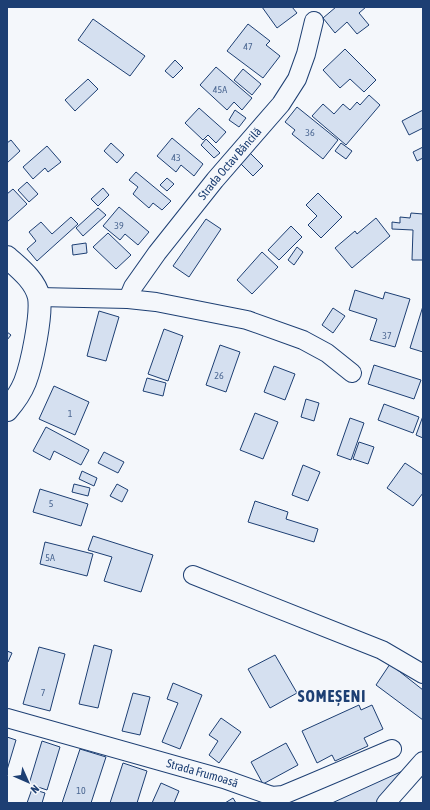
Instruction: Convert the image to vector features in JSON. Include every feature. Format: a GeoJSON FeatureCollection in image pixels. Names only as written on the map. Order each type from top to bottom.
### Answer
{"type":"FeatureCollection","features":[{"type":"Feature","properties":{"kind":"street","name":"Strada Octav Băncilă"},"geometry":{"type":"LineString","coordinates":[[128,299],[134,286],[215,180],[281,104],[297,79],[306,54],[314,21]]}},
{"type":"Feature","properties":{"kind":"street"},"geometry":{"type":"LineString","coordinates":[[7,257],[24,272],[34,285],[38,297],[39,313],[35,341],[25,382],[13,403],[7,410]]}},
{"type":"Feature","properties":{"kind":"street"},"geometry":{"type":"LineString","coordinates":[[38,297],[128,299],[156,302],[247,320],[279,330],[303,340],[327,353],[352,373]]}},
{"type":"Feature","properties":{"kind":"street"},"geometry":{"type":"LineString","coordinates":[[193,575],[382,650],[423,674]]}},
{"type":"Feature","properties":{"kind":"street","name":"Strada Frumoasă"},"geometry":{"type":"LineString","coordinates":[[7,718],[224,779],[272,796],[283,795],[308,786],[392,749]]}},
{"type":"Feature","properties":{"kind":"street"},"geometry":{"type":"LineString","coordinates":[[386,803],[423,761]]}},
{"type":"Feature","properties":{"kind":"building"},"geometry":{"type":"Polygon","coordinates":[[[262,7],[292,7],[297,13],[277,28],[262,7]]]}},
{"type":"Feature","properties":{"kind":"building"},"geometry":{"type":"Polygon","coordinates":[[[336,7],[366,7],[359,13],[369,25],[357,34],[347,22],[335,33],[323,18],[336,7]]]}},
{"type":"Feature","properties":{"kind":"building"},"geometry":{"type":"Polygon","coordinates":[[[93,19],[145,56],[130,76],[78,40],[93,19]]]}},
{"type":"Feature","properties":{"kind":"building"},"geometry":{"type":"Polygon","coordinates":[[[248,24],[270,41],[266,45],[280,56],[263,78],[227,51],[248,24]]]}},
{"type":"Feature","properties":{"kind":"building"},"geometry":{"type":"Polygon","coordinates":[[[345,49],[376,80],[364,92],[350,79],[340,88],[323,70],[345,49]]]}},
{"type":"Feature","properties":{"kind":"building"},"geometry":{"type":"Polygon","coordinates":[[[175,60],[183,68],[173,78],[165,71],[175,60]]]}},
{"type":"Feature","properties":{"kind":"building"},"geometry":{"type":"Polygon","coordinates":[[[216,67],[252,98],[242,110],[234,102],[227,110],[200,85],[216,67]]]}},
{"type":"Feature","properties":{"kind":"building"},"geometry":{"type":"Polygon","coordinates":[[[243,69],[261,84],[252,95],[234,80],[243,69]]]}},
{"type":"Feature","properties":{"kind":"building"},"geometry":{"type":"Polygon","coordinates":[[[88,79],[98,89],[75,111],[65,100],[88,79]]]}},
{"type":"Feature","properties":{"kind":"building"},"geometry":{"type":"Polygon","coordinates":[[[369,95],[380,105],[346,145],[312,116],[323,104],[334,114],[343,104],[350,110],[357,102],[360,105],[369,95]]]}},
{"type":"Feature","properties":{"kind":"building"},"geometry":{"type":"Polygon","coordinates":[[[297,107],[338,140],[323,159],[292,134],[295,130],[285,122],[297,107]]]}},
{"type":"Feature","properties":{"kind":"building"},"geometry":{"type":"Polygon","coordinates":[[[199,108],[226,132],[216,143],[208,135],[203,140],[185,123],[199,108]]]}},
{"type":"Feature","properties":{"kind":"building"},"geometry":{"type":"Polygon","coordinates":[[[235,110],[246,118],[239,127],[229,120],[235,110]]]}},
{"type":"Feature","properties":{"kind":"building"},"geometry":{"type":"Polygon","coordinates":[[[423,110],[423,128],[409,135],[402,121],[423,110]]]}},
{"type":"Feature","properties":{"kind":"building"},"geometry":{"type":"Polygon","coordinates":[[[172,138],[203,164],[194,176],[181,165],[176,172],[157,156],[172,138]]]}},
{"type":"Feature","properties":{"kind":"building"},"geometry":{"type":"Polygon","coordinates":[[[206,139],[220,153],[214,158],[201,145],[206,139]]]}},
{"type":"Feature","properties":{"kind":"building"},"geometry":{"type":"Polygon","coordinates":[[[11,140],[20,151],[7,163],[7,143],[11,140]]]}},
{"type":"Feature","properties":{"kind":"building"},"geometry":{"type":"Polygon","coordinates":[[[111,143],[124,155],[117,163],[104,151],[111,143]]]}},
{"type":"Feature","properties":{"kind":"building"},"geometry":{"type":"Polygon","coordinates":[[[341,143],[352,151],[346,159],[335,151],[341,143]]]}},
{"type":"Feature","properties":{"kind":"building"},"geometry":{"type":"Polygon","coordinates":[[[47,146],[61,162],[48,172],[45,168],[33,179],[23,167],[47,146]]]}},
{"type":"Feature","properties":{"kind":"building"},"geometry":{"type":"Polygon","coordinates":[[[423,147],[423,158],[417,161],[413,152],[423,147]]]}},
{"type":"Feature","properties":{"kind":"building"},"geometry":{"type":"Polygon","coordinates":[[[249,152],[263,166],[253,176],[239,162],[249,152]]]}},
{"type":"Feature","properties":{"kind":"building"},"geometry":{"type":"Polygon","coordinates":[[[136,172],[171,201],[162,210],[153,203],[149,208],[133,194],[138,187],[129,180],[136,172]]]}},
{"type":"Feature","properties":{"kind":"building"},"geometry":{"type":"Polygon","coordinates":[[[167,178],[174,184],[167,191],[160,185],[167,178]]]}},
{"type":"Feature","properties":{"kind":"building"},"geometry":{"type":"Polygon","coordinates":[[[27,182],[38,194],[29,202],[18,190],[27,182]]]}},
{"type":"Feature","properties":{"kind":"building"},"geometry":{"type":"Polygon","coordinates":[[[103,188],[109,195],[98,206],[91,199],[103,188]]]}},
{"type":"Feature","properties":{"kind":"building"},"geometry":{"type":"Polygon","coordinates":[[[13,189],[27,204],[7,222],[7,194],[13,189]]]}},
{"type":"Feature","properties":{"kind":"building"},"geometry":{"type":"Polygon","coordinates":[[[318,193],[342,217],[321,238],[308,225],[317,216],[306,205],[318,193]]]}},
{"type":"Feature","properties":{"kind":"building"},"geometry":{"type":"Polygon","coordinates":[[[119,207],[149,232],[138,245],[125,234],[120,240],[103,226],[119,207]]]}},
{"type":"Feature","properties":{"kind":"building"},"geometry":{"type":"Polygon","coordinates":[[[98,208],[106,215],[83,236],[76,228],[98,208]]]}},
{"type":"Feature","properties":{"kind":"building"},"geometry":{"type":"Polygon","coordinates":[[[411,213],[423,214],[423,260],[412,260],[413,230],[392,229],[392,222],[400,223],[400,217],[410,218],[411,213]]]}},
{"type":"Feature","properties":{"kind":"building"},"geometry":{"type":"Polygon","coordinates":[[[71,217],[78,224],[37,261],[27,249],[36,241],[29,232],[41,222],[52,234],[71,217]]]}},
{"type":"Feature","properties":{"kind":"building"},"geometry":{"type":"Polygon","coordinates":[[[376,218],[390,236],[352,268],[335,248],[355,231],[357,234],[376,218]]]}},
{"type":"Feature","properties":{"kind":"building"},"geometry":{"type":"Polygon","coordinates":[[[206,219],[221,229],[189,277],[173,266],[206,219]]]}},
{"type":"Feature","properties":{"kind":"building"},"geometry":{"type":"Polygon","coordinates":[[[291,226],[302,237],[279,260],[268,250],[291,226]]]}},
{"type":"Feature","properties":{"kind":"building"},"geometry":{"type":"Polygon","coordinates":[[[108,233],[131,255],[116,269],[93,247],[108,233]]]}},
{"type":"Feature","properties":{"kind":"building"},"geometry":{"type":"Polygon","coordinates":[[[86,243],[87,253],[73,255],[72,245],[86,243]]]}},
{"type":"Feature","properties":{"kind":"building"},"geometry":{"type":"Polygon","coordinates":[[[297,247],[303,252],[294,265],[288,260],[297,247]]]}},
{"type":"Feature","properties":{"kind":"building"},"geometry":{"type":"Polygon","coordinates":[[[262,252],[278,267],[252,294],[237,280],[262,252]]]}},
{"type":"Feature","properties":{"kind":"building"},"geometry":{"type":"Polygon","coordinates":[[[355,290],[383,299],[385,292],[410,299],[395,347],[370,340],[377,319],[349,310],[355,290]]]}},
{"type":"Feature","properties":{"kind":"building"},"geometry":{"type":"Polygon","coordinates":[[[423,306],[423,352],[410,348],[423,306]]]}},
{"type":"Feature","properties":{"kind":"building"},"geometry":{"type":"Polygon","coordinates":[[[333,308],[345,316],[333,333],[322,325],[333,308]]]}},
{"type":"Feature","properties":{"kind":"building"},"geometry":{"type":"Polygon","coordinates":[[[99,311],[119,317],[106,361],[87,356],[99,311]]]}},
{"type":"Feature","properties":{"kind":"building"},"geometry":{"type":"Polygon","coordinates":[[[164,329],[183,336],[168,381],[148,374],[164,329]]]}},
{"type":"Feature","properties":{"kind":"building"},"geometry":{"type":"Polygon","coordinates":[[[7,332],[11,335],[7,340],[7,332]]]}},
{"type":"Feature","properties":{"kind":"building"},"geometry":{"type":"Polygon","coordinates":[[[220,345],[240,352],[226,392],[206,385],[220,345]]]}},
{"type":"Feature","properties":{"kind":"building"},"geometry":{"type":"Polygon","coordinates":[[[374,365],[421,380],[414,399],[368,384],[374,365]]]}},
{"type":"Feature","properties":{"kind":"building"},"geometry":{"type":"Polygon","coordinates":[[[274,366],[295,374],[285,400],[264,392],[274,366]]]}},
{"type":"Feature","properties":{"kind":"building"},"geometry":{"type":"Polygon","coordinates":[[[147,378],[166,383],[163,396],[143,391],[147,378]]]}},
{"type":"Feature","properties":{"kind":"building"},"geometry":{"type":"Polygon","coordinates":[[[54,386],[89,402],[75,435],[39,419],[54,386]]]}},
{"type":"Feature","properties":{"kind":"building"},"geometry":{"type":"Polygon","coordinates":[[[306,399],[319,403],[314,421],[301,417],[306,399]]]}},
{"type":"Feature","properties":{"kind":"building"},"geometry":{"type":"Polygon","coordinates":[[[384,404],[419,417],[413,433],[378,420],[384,404]]]}},
{"type":"Feature","properties":{"kind":"building"},"geometry":{"type":"Polygon","coordinates":[[[255,413],[278,422],[263,459],[240,450],[255,413]]]}},
{"type":"Feature","properties":{"kind":"building"},"geometry":{"type":"Polygon","coordinates":[[[423,416],[423,438],[416,435],[423,416]]]}},
{"type":"Feature","properties":{"kind":"building"},"geometry":{"type":"Polygon","coordinates":[[[350,418],[364,423],[351,460],[337,455],[350,418]]]}},
{"type":"Feature","properties":{"kind":"building"},"geometry":{"type":"Polygon","coordinates":[[[46,427],[89,450],[81,465],[54,451],[50,460],[33,451],[46,427]]]}},
{"type":"Feature","properties":{"kind":"building"},"geometry":{"type":"Polygon","coordinates":[[[359,442],[374,447],[368,464],[353,459],[359,442]]]}},
{"type":"Feature","properties":{"kind":"building"},"geometry":{"type":"Polygon","coordinates":[[[104,452],[124,462],[118,473],[98,463],[104,452]]]}},
{"type":"Feature","properties":{"kind":"building"},"geometry":{"type":"Polygon","coordinates":[[[405,463],[423,475],[423,493],[413,506],[387,488],[405,463]]]}},
{"type":"Feature","properties":{"kind":"building"},"geometry":{"type":"Polygon","coordinates":[[[303,465],[320,472],[308,501],[292,495],[303,465]]]}},
{"type":"Feature","properties":{"kind":"building"},"geometry":{"type":"Polygon","coordinates":[[[82,471],[97,478],[94,486],[79,479],[82,471]]]}},
{"type":"Feature","properties":{"kind":"building"},"geometry":{"type":"Polygon","coordinates":[[[74,484],[90,488],[88,496],[72,492],[74,484]]]}},
{"type":"Feature","properties":{"kind":"building"},"geometry":{"type":"Polygon","coordinates":[[[117,484],[128,490],[122,502],[110,496],[117,484]]]}},
{"type":"Feature","properties":{"kind":"building"},"geometry":{"type":"Polygon","coordinates":[[[40,489],[88,504],[81,526],[33,512],[40,489]]]}},
{"type":"Feature","properties":{"kind":"building"},"geometry":{"type":"Polygon","coordinates":[[[255,501],[288,512],[286,519],[318,529],[314,542],[248,522],[255,501]]]}},
{"type":"Feature","properties":{"kind":"building"},"geometry":{"type":"Polygon","coordinates":[[[93,536],[153,555],[141,592],[104,581],[112,557],[88,550],[93,536]]]}},
{"type":"Feature","properties":{"kind":"building"},"geometry":{"type":"Polygon","coordinates":[[[45,542],[93,554],[87,576],[40,564],[45,542]]]}},
{"type":"Feature","properties":{"kind":"building"},"geometry":{"type":"Polygon","coordinates":[[[94,645],[112,650],[98,708],[79,704],[94,645]]]}},
{"type":"Feature","properties":{"kind":"building"},"geometry":{"type":"Polygon","coordinates":[[[39,647],[65,654],[50,711],[23,704],[39,647]]]}},
{"type":"Feature","properties":{"kind":"building"},"geometry":{"type":"Polygon","coordinates":[[[7,651],[12,653],[8,662],[7,662],[7,651]]]}},
{"type":"Feature","properties":{"kind":"building"},"geometry":{"type":"Polygon","coordinates":[[[275,655],[297,693],[270,708],[248,669],[275,655]]]}},
{"type":"Feature","properties":{"kind":"building"},"geometry":{"type":"Polygon","coordinates":[[[390,664],[423,690],[423,720],[376,685],[390,664]]]}},
{"type":"Feature","properties":{"kind":"building"},"geometry":{"type":"Polygon","coordinates":[[[173,683],[202,695],[180,749],[162,742],[178,703],[167,699],[173,683]]]}},
{"type":"Feature","properties":{"kind":"building"},"geometry":{"type":"Polygon","coordinates":[[[133,693],[150,697],[140,735],[122,731],[133,693]]]}},
{"type":"Feature","properties":{"kind":"building"},"geometry":{"type":"Polygon","coordinates":[[[359,705],[361,710],[372,705],[383,729],[364,738],[368,746],[335,761],[332,755],[317,763],[302,731],[359,705]]]}},
{"type":"Feature","properties":{"kind":"building"},"geometry":{"type":"Polygon","coordinates":[[[221,718],[241,732],[219,763],[209,755],[218,741],[209,735],[221,718]]]}},
{"type":"Feature","properties":{"kind":"building"},"geometry":{"type":"Polygon","coordinates":[[[7,737],[16,740],[7,770],[7,737]]]}},
{"type":"Feature","properties":{"kind":"building"},"geometry":{"type":"Polygon","coordinates":[[[42,741],[60,747],[47,790],[29,784],[42,741]]]}},
{"type":"Feature","properties":{"kind":"building"},"geometry":{"type":"Polygon","coordinates":[[[286,743],[298,765],[263,784],[251,762],[286,743]]]}},
{"type":"Feature","properties":{"kind":"building"},"geometry":{"type":"Polygon","coordinates":[[[80,749],[106,757],[91,803],[62,803],[80,749]]]}},
{"type":"Feature","properties":{"kind":"building"},"geometry":{"type":"Polygon","coordinates":[[[123,763],[147,771],[137,803],[110,803],[123,763]]]}},
{"type":"Feature","properties":{"kind":"building"},"geometry":{"type":"Polygon","coordinates":[[[407,769],[379,803],[332,803],[407,769]]]}},
{"type":"Feature","properties":{"kind":"building"},"geometry":{"type":"Polygon","coordinates":[[[161,783],[179,791],[174,803],[152,803],[161,783]]]}},
{"type":"Feature","properties":{"kind":"building"},"geometry":{"type":"Polygon","coordinates":[[[32,789],[45,793],[42,803],[27,803],[32,789]]]}},
{"type":"Feature","properties":{"kind":"building"},"geometry":{"type":"Polygon","coordinates":[[[233,798],[236,803],[225,803],[233,798]]]}},
{"type":"Feature","properties":{"kind":"district","name":"SOMEȘENI"},"geometry":{"type":"Point","coordinates":[332,696]}}]}
